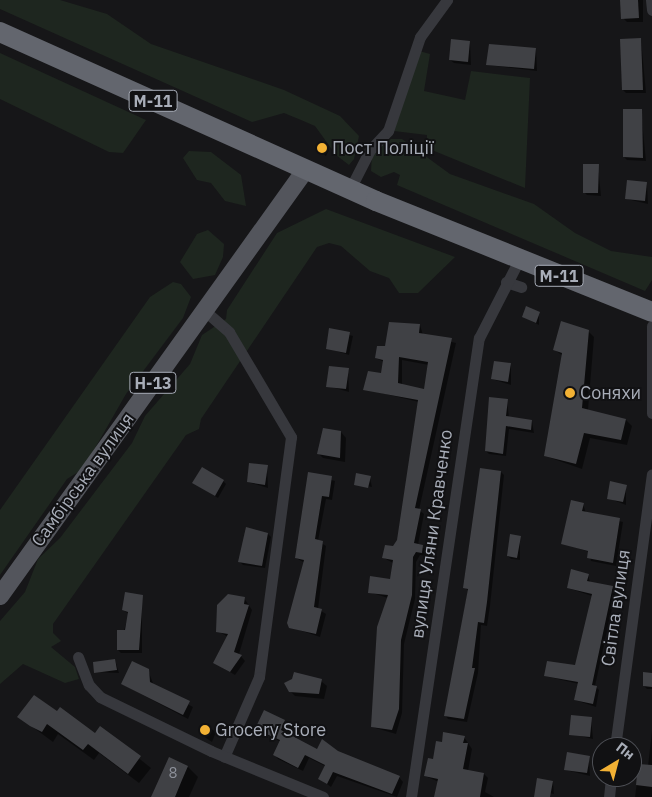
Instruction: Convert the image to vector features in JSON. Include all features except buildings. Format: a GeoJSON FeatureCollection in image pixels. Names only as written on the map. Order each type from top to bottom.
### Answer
{"type":"FeatureCollection","features":[{"type":"Feature","properties":{"kind":"highway","name":"М-11"},"geometry":{"type":"LineString","coordinates":[[0,32],[350,189],[519,260],[652,312]]}},
{"type":"Feature","properties":{"kind":"main road","name":"Самбірська вулиця"},"geometry":{"type":"LineString","coordinates":[[0,596],[306,169]]}},
{"type":"Feature","properties":{"kind":"street"},"geometry":{"type":"LineString","coordinates":[[350,189],[370,150],[388,131],[420,37],[447,0]]}},
{"type":"Feature","properties":{"kind":"street"},"geometry":{"type":"LineString","coordinates":[[651,0],[652,10]]}},
{"type":"Feature","properties":{"kind":"street","name":"вулиця Уляни Кравченко"},"geometry":{"type":"LineString","coordinates":[[411,797],[479,338],[506,282],[519,260]]}},
{"type":"Feature","properties":{"kind":"street"},"geometry":{"type":"LineString","coordinates":[[506,282],[521,287]]}},
{"type":"Feature","properties":{"kind":"street"},"geometry":{"type":"LineString","coordinates":[[205,311],[229,332],[291,438],[259,677],[224,757]]}},
{"type":"Feature","properties":{"kind":"street"},"geometry":{"type":"LineString","coordinates":[[652,326],[652,413]]}},
{"type":"Feature","properties":{"kind":"street","name":"Світла вулиця"},"geometry":{"type":"LineString","coordinates":[[616,737],[652,474]]}},
{"type":"Feature","properties":{"kind":"street"},"geometry":{"type":"LineString","coordinates":[[78,657],[89,685],[100,697],[224,757],[323,797]]}},
{"type":"Feature","properties":{"kind":"shaded area"},"geometry":{"type":"Polygon","coordinates":[[[0,0],[60,0],[107,14],[151,44],[284,90],[340,116],[359,136],[354,159],[349,165],[336,155],[315,126],[284,113],[252,122],[0,9],[0,0]]]}},
{"type":"Feature","properties":{"kind":"shaded area"},"geometry":{"type":"Polygon","coordinates":[[[419,51],[430,54],[424,91],[465,100],[471,71],[530,78],[525,188],[427,148],[427,135],[394,131],[419,51]]]}},
{"type":"Feature","properties":{"kind":"shaded area"},"geometry":{"type":"Polygon","coordinates":[[[0,53],[146,120],[123,153],[109,152],[0,99],[0,53]]]}},
{"type":"Feature","properties":{"kind":"shaded area"},"geometry":{"type":"Polygon","coordinates":[[[391,139],[402,139],[450,174],[534,204],[575,233],[611,251],[652,257],[652,280],[645,291],[397,185],[400,175],[394,172],[381,177],[371,171],[372,153],[391,139]]]}},
{"type":"Feature","properties":{"kind":"shaded area"},"geometry":{"type":"Polygon","coordinates":[[[189,151],[211,152],[241,175],[246,206],[225,201],[211,183],[197,180],[183,158],[189,151]]]}},
{"type":"Feature","properties":{"kind":"shaded area"},"geometry":{"type":"Polygon","coordinates":[[[326,209],[455,257],[418,293],[399,293],[389,278],[370,271],[341,246],[329,243],[317,247],[201,419],[199,429],[186,435],[53,624],[53,633],[61,641],[51,647],[75,667],[79,679],[65,683],[23,664],[0,684],[0,621],[25,592],[38,559],[60,538],[132,443],[145,416],[190,364],[202,335],[226,319],[227,310],[277,233],[326,209]]]}},
{"type":"Feature","properties":{"kind":"shaded area"},"geometry":{"type":"Polygon","coordinates":[[[208,230],[224,244],[223,257],[215,275],[193,279],[180,262],[197,234],[208,230]]]}},
{"type":"Feature","properties":{"kind":"shaded area"},"geometry":{"type":"Polygon","coordinates":[[[173,282],[181,284],[191,297],[183,318],[126,394],[83,469],[67,479],[0,575],[0,510],[150,297],[173,282]]]}},
{"type":"Feature","properties":{"kind":"place","name":"Пост Поліції"},"geometry":{"type":"Point","coordinates":[322,148]}},
{"type":"Feature","properties":{"kind":"place","name":"Соняхи"},"geometry":{"type":"Point","coordinates":[570,393]}},
{"type":"Feature","properties":{"kind":"place","name":"Grocery Store"},"geometry":{"type":"Point","coordinates":[205,730]}}]}
